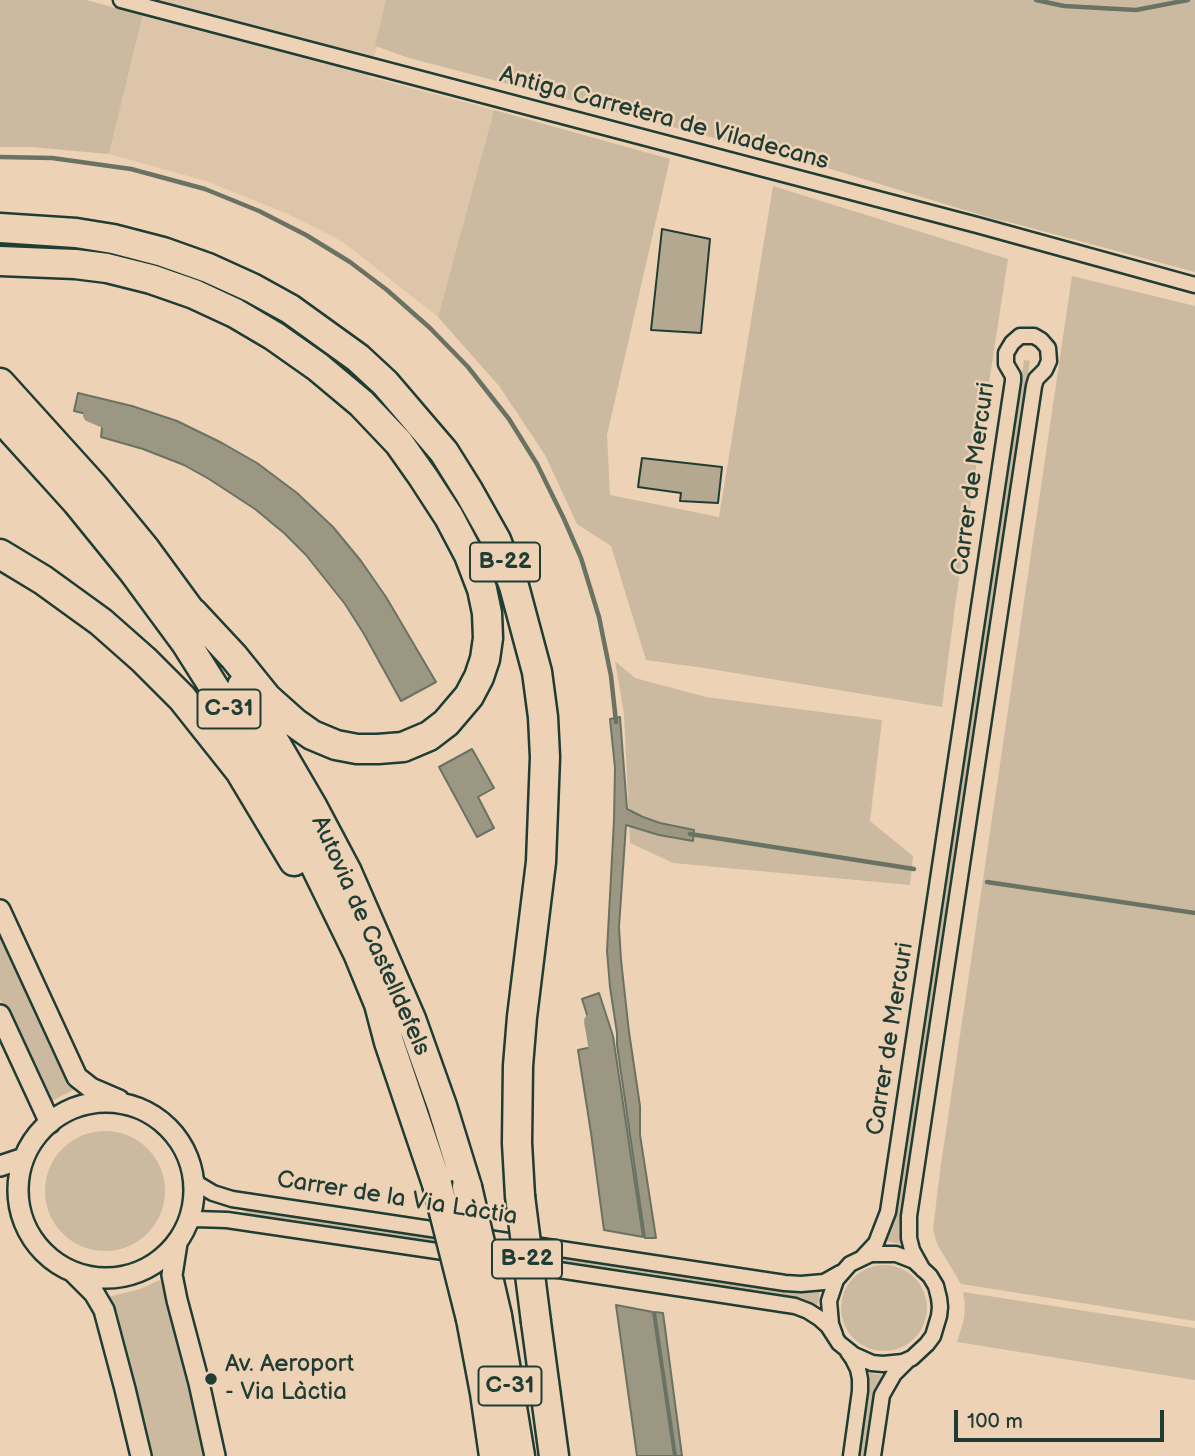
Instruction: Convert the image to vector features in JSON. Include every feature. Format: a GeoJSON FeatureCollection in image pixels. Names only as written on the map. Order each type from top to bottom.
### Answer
{"type":"FeatureCollection","features":[{"type":"Feature","properties":{"kind":"highway","name":"B-22"},"geometry":{"type":"LineString","coordinates":[[0,228],[76,233],[163,252],[208,268],[290,309],[358,358],[385,383],[444,452],[496,540],[514,586],[537,672],[543,717],[545,757],[541,862],[522,1017],[517,1143],[520,1196],[554,1456]]}},
{"type":"Feature","properties":{"kind":"highway"},"geometry":{"type":"LineString","coordinates":[[0,261],[75,264],[107,268],[151,279],[194,294],[235,313],[274,335],[318,367],[361,403],[399,443],[449,517],[469,555],[482,590],[487,613],[488,638],[479,677],[469,696],[446,723],[429,736],[403,747],[357,749],[336,745],[312,735],[295,723],[268,698],[193,613]]}},
{"type":"Feature","properties":{"kind":"highway","name":"Autovia de Castelldefels"},"geometry":{"type":"LineString","coordinates":[[0,383],[94,487],[193,613],[257,712],[347,872],[411,1019],[467,1187],[484,1317]]}},
{"type":"Feature","properties":{"kind":"highway","name":"Autovia de Castelldefels"},"geometry":{"type":"LineString","coordinates":[[0,417],[77,502],[133,571],[186,643],[255,752],[291,816],[358,953],[379,1003],[388,1042],[484,1317],[520,1456]]}},
{"type":"Feature","properties":{"kind":"highway"},"geometry":{"type":"LineString","coordinates":[[0,554],[43,580],[101,622],[144,660],[181,698],[240,771],[309,886],[367,1008],[388,1042]]}},
{"type":"Feature","properties":{"kind":"highway","name":"C-31"},"geometry":{"type":"LineString","coordinates":[[484,1317],[485,1393],[494,1456]]}},
{"type":"Feature","properties":{"kind":"street","name":"Antiga Carretera de Viladecans"},"geometry":{"type":"LineString","coordinates":[[121,0],[1195,285]]}},
{"type":"Feature","properties":{"kind":"street","name":"Carrer de Mercuri"},"geometry":{"type":"LineString","coordinates":[[862,1258],[876,1243],[888,1212],[1013,381],[1006,364],[1006,353],[1020,336],[1034,336],[1048,348],[1049,361],[1034,386],[909,1216],[912,1250],[923,1270]]}},
{"type":"Feature","properties":{"kind":"street"},"geometry":{"type":"LineString","coordinates":[[0,911],[77,1077],[91,1088],[132,1106],[154,1116],[173,1132],[186,1152],[194,1178],[194,1201],[188,1223],[162,1258],[141,1271],[120,1277],[95,1277],[72,1271],[43,1251],[28,1230],[20,1205],[19,1180],[24,1158],[34,1139],[63,1113],[82,1105],[106,1102],[132,1106]]}},
{"type":"Feature","properties":{"kind":"street"},"geometry":{"type":"LineString","coordinates":[[0,1015],[50,1123]]}},
{"type":"Feature","properties":{"kind":"street"},"geometry":{"type":"LineString","coordinates":[[0,1166],[24,1158]]}},
{"type":"Feature","properties":{"kind":"street","name":"Carrer de la Via Làctia"},"geometry":{"type":"LineString","coordinates":[[194,1178],[198,1184],[213,1193],[232,1199],[785,1283],[824,1282],[844,1270]]}},
{"type":"Feature","properties":{"kind":"street"},"geometry":{"type":"LineString","coordinates":[[0,1195],[20,1205]]}},
{"type":"Feature","properties":{"kind":"street","name":"Carrer de la Via Làctia"},"geometry":{"type":"LineString","coordinates":[[188,1223],[195,1219],[227,1220],[783,1304],[808,1311],[835,1335]]}},
{"type":"Feature","properties":{"kind":"street"},"geometry":{"type":"LineString","coordinates":[[177,1241],[172,1275],[200,1383],[215,1456]]}},
{"type":"Feature","properties":{"kind":"street"},"geometry":{"type":"LineString","coordinates":[[851,1456],[860,1379],[853,1359],[835,1335],[829,1301],[836,1280],[850,1264],[871,1254],[896,1254],[914,1261],[930,1276],[939,1298],[939,1316],[927,1344],[894,1374],[882,1395],[873,1456]]}},
{"type":"Feature","properties":{"kind":"street"},"geometry":{"type":"LineString","coordinates":[[72,1271],[94,1293],[104,1310],[141,1456]]}},
{"type":"Feature","properties":{"kind":"street"},"geometry":{"type":"LineString","coordinates":[[845,1348],[872,1363],[903,1362],[912,1357]]}},
{"type":"Feature","properties":{"kind":"shaded area"},"geometry":{"type":"Polygon","coordinates":[[[0,0],[86,0],[143,15],[109,154],[0,147],[0,0]]]}},
{"type":"Feature","properties":{"kind":"shaded area"},"geometry":{"type":"Polygon","coordinates":[[[147,0],[389,0],[369,77],[494,110],[438,317],[343,242],[288,214],[206,181],[109,154],[147,0]]]}},
{"type":"Feature","properties":{"kind":"shaded area"},"geometry":{"type":"Polygon","coordinates":[[[386,0],[1195,0],[1195,272],[997,220],[821,166],[409,58],[375,46],[386,0]]]}},
{"type":"Feature","properties":{"kind":"shaded area"},"geometry":{"type":"Polygon","coordinates":[[[494,110],[670,159],[607,435],[610,495],[719,517],[773,186],[1008,259],[942,707],[646,660],[611,546],[577,524],[545,455],[499,386],[438,317],[494,110]]]}},
{"type":"Feature","properties":{"kind":"shaded area"},"geometry":{"type":"Polygon","coordinates":[[[1072,276],[1195,306],[1195,1321],[961,1284],[937,1244],[933,1229],[1072,276]]]}},
{"type":"Feature","properties":{"kind":"shaded area"},"geometry":{"type":"Polygon","coordinates":[[[1024,360],[1030,361],[901,1217],[900,1244],[887,1241],[895,1215],[1024,360]]]}},
{"type":"Feature","properties":{"kind":"shaded area"},"geometry":{"type":"Polygon","coordinates":[[[78,393],[132,406],[177,421],[257,463],[297,493],[333,527],[361,561],[386,597],[436,682],[401,701],[345,604],[306,555],[284,533],[255,509],[184,465],[101,437],[103,418],[74,411],[78,393]]]}},
{"type":"Feature","properties":{"kind":"shaded area"},"geometry":{"type":"Polygon","coordinates":[[[615,661],[635,678],[706,697],[882,720],[870,821],[913,856],[910,885],[673,863],[630,843],[624,714],[615,661]]]}},
{"type":"Feature","properties":{"kind":"shaded area"},"geometry":{"type":"Polygon","coordinates":[[[620,717],[627,809],[660,823],[694,830],[693,841],[626,825],[619,927],[621,960],[640,1106],[640,1135],[656,1238],[645,1238],[617,1045],[607,951],[615,768],[610,719],[620,717]]]}},
{"type":"Feature","properties":{"kind":"shaded area"},"geometry":{"type":"Polygon","coordinates":[[[472,749],[494,788],[478,797],[494,828],[477,837],[439,767],[472,749]]]}},
{"type":"Feature","properties":{"kind":"shaded area"},"geometry":{"type":"Polygon","coordinates":[[[0,928],[75,1089],[48,1103],[0,999],[0,928]]]}},
{"type":"Feature","properties":{"kind":"shaded area"},"geometry":{"type":"Polygon","coordinates":[[[599,993],[613,1036],[643,1237],[604,1230],[578,1050],[597,1046],[582,999],[599,993]]]}},
{"type":"Feature","properties":{"kind":"shaded area"},"geometry":{"type":"Polygon","coordinates":[[[105,1131],[128,1136],[147,1149],[160,1168],[165,1191],[160,1214],[147,1233],[128,1246],[105,1251],[82,1246],[63,1233],[50,1214],[45,1191],[50,1168],[63,1149],[82,1136],[105,1131]]]}},
{"type":"Feature","properties":{"kind":"shaded area"},"geometry":{"type":"Polygon","coordinates":[[[245,1209],[800,1293],[820,1292],[818,1305],[800,1299],[245,1214],[245,1209]]]}},
{"type":"Feature","properties":{"kind":"shaded area"},"geometry":{"type":"Polygon","coordinates":[[[876,1265],[892,1265],[915,1277],[924,1291],[927,1308],[924,1325],[915,1339],[892,1351],[876,1351],[860,1344],[848,1332],[841,1316],[841,1300],[848,1284],[860,1272],[876,1265]]]}},
{"type":"Feature","properties":{"kind":"shaded area"},"geometry":{"type":"Polygon","coordinates":[[[160,1280],[192,1389],[206,1456],[147,1456],[108,1297],[140,1289],[160,1280]]]}},
{"type":"Feature","properties":{"kind":"shaded area"},"geometry":{"type":"Polygon","coordinates":[[[963,1292],[1195,1328],[1195,1380],[957,1342],[964,1319],[963,1292]]]}},
{"type":"Feature","properties":{"kind":"shaded area"},"geometry":{"type":"Polygon","coordinates":[[[616,1305],[653,1312],[674,1456],[637,1456],[616,1305]]]}},
{"type":"Feature","properties":{"kind":"shaded area"},"geometry":{"type":"Polygon","coordinates":[[[655,1312],[663,1313],[682,1456],[676,1456],[655,1312]]]}},
{"type":"Feature","properties":{"kind":"shaded area"},"geometry":{"type":"Polygon","coordinates":[[[869,1373],[882,1375],[874,1397],[865,1456],[859,1456],[869,1396],[869,1373]]]}},
{"type":"Feature","properties":{"kind":"building"},"geometry":{"type":"Polygon","coordinates":[[[662,229],[710,239],[701,333],[651,330],[662,229]]]}},
{"type":"Feature","properties":{"kind":"building"},"geometry":{"type":"Polygon","coordinates":[[[642,458],[722,467],[718,503],[680,501],[681,493],[638,487],[642,458]]]}},
{"type":"Feature","properties":{"kind":"waterway"},"geometry":{"type":"LineString","coordinates":[[1036,0],[1064,6],[1136,10],[1188,0]]}},
{"type":"Feature","properties":{"kind":"waterway"},"geometry":{"type":"LineString","coordinates":[[0,157],[52,158],[131,169],[205,189],[259,211],[350,262],[430,328],[468,367],[509,419],[537,464],[564,519],[581,558],[599,617],[611,676],[616,722]]}},
{"type":"Feature","properties":{"kind":"waterway"},"geometry":{"type":"LineString","coordinates":[[90,415],[119,427]]}},
{"type":"Feature","properties":{"kind":"waterway"},"geometry":{"type":"LineString","coordinates":[[690,834],[914,869]]}},
{"type":"Feature","properties":{"kind":"waterway"},"geometry":{"type":"LineString","coordinates":[[987,882],[1195,913]]}},
{"type":"Feature","properties":{"kind":"waterway"},"geometry":{"type":"LineString","coordinates":[[591,1021],[598,1062]]}},
{"type":"Feature","properties":{"kind":"place","name":"Av. Aeroport - Via Làctia"},"geometry":{"type":"Point","coordinates":[211,1379]}}]}
